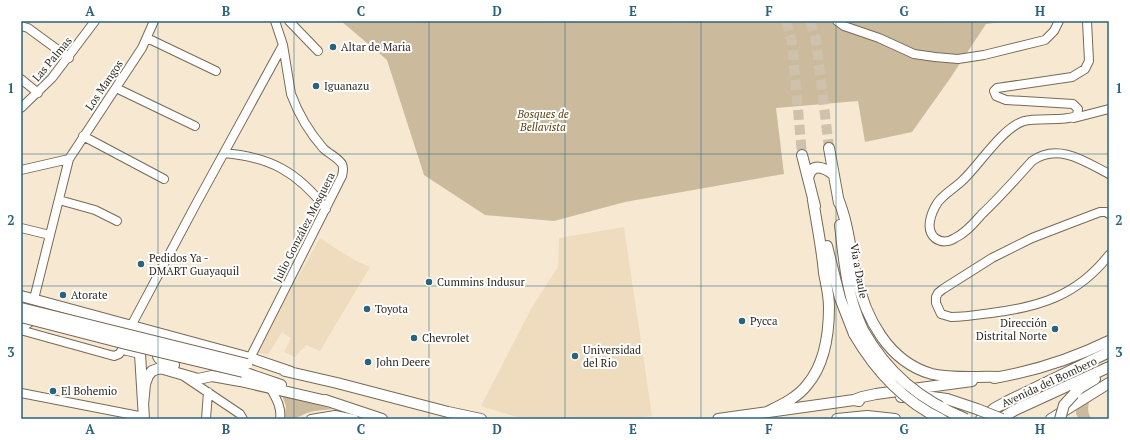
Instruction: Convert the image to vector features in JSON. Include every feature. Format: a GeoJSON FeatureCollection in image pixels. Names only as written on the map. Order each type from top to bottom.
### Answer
{"type":"FeatureCollection","features":[{"type":"Feature","properties":{"kind":"main road","name":"Vía a Daule"},"geometry":{"type":"LineString","coordinates":[[829,148],[838,198],[847,281],[854,307],[858,332],[871,343],[889,367],[906,384],[927,400],[966,419]]}},
{"type":"Feature","properties":{"kind":"main road","name":"Vía a Daule"},"geometry":{"type":"LineString","coordinates":[[802,155],[840,298],[858,332],[871,362],[891,384],[922,409],[941,419]]}},
{"type":"Feature","properties":{"kind":"main road"},"geometry":{"type":"LineString","coordinates":[[808,179],[811,171],[817,167],[824,168],[834,175]]}},
{"type":"Feature","properties":{"kind":"main road"},"geometry":{"type":"LineString","coordinates":[[838,198],[846,224],[856,277],[862,299],[878,332],[893,351],[912,366],[934,374],[1000,377]]}},
{"type":"Feature","properties":{"kind":"main road"},"geometry":{"type":"LineString","coordinates":[[767,412],[791,399],[806,386],[822,360],[827,333],[829,306],[813,200]]}},
{"type":"Feature","properties":{"kind":"main road"},"geometry":{"type":"LineString","coordinates":[[21,296],[170,336],[247,365],[332,402],[382,419]]}},
{"type":"Feature","properties":{"kind":"main road"},"geometry":{"type":"LineString","coordinates":[[21,308],[247,365]]}},
{"type":"Feature","properties":{"kind":"main road"},"geometry":{"type":"LineString","coordinates":[[22,329],[34,318],[49,314],[75,311]]}},
{"type":"Feature","properties":{"kind":"main road"},"geometry":{"type":"LineString","coordinates":[[21,317],[126,344],[291,372],[481,419]]}},
{"type":"Feature","properties":{"kind":"main road"},"geometry":{"type":"LineString","coordinates":[[34,318],[46,319],[136,346]]}},
{"type":"Feature","properties":{"kind":"main road"},"geometry":{"type":"LineString","coordinates":[[131,326],[136,346],[144,418]]}},
{"type":"Feature","properties":{"kind":"main road"},"geometry":{"type":"LineString","coordinates":[[170,336],[163,338],[160,341],[157,351],[159,358],[163,362],[212,376],[332,402]]}},
{"type":"Feature","properties":{"kind":"main road"},"geometry":{"type":"LineString","coordinates":[[718,419],[854,400],[876,394],[1018,374],[1066,360],[1109,341]]}},
{"type":"Feature","properties":{"kind":"main road"},"geometry":{"type":"LineString","coordinates":[[981,419],[995,408],[1008,401],[1109,352]]}},
{"type":"Feature","properties":{"kind":"main road","name":"Avenida del Bombero"},"geometry":{"type":"LineString","coordinates":[[1001,419],[1015,410],[1109,367]]}},
{"type":"Feature","properties":{"kind":"main road"},"geometry":{"type":"LineString","coordinates":[[143,405],[145,384],[152,371],[160,368],[198,378],[212,376]]}},
{"type":"Feature","properties":{"kind":"main road"},"geometry":{"type":"LineString","coordinates":[[1069,419],[1070,411],[1080,388],[1109,371]]}},
{"type":"Feature","properties":{"kind":"main road"},"geometry":{"type":"LineString","coordinates":[[1060,419],[1064,405],[1076,397],[1109,383]]}},
{"type":"Feature","properties":{"kind":"main road"},"geometry":{"type":"LineString","coordinates":[[854,400],[863,401],[913,396],[947,399],[1001,419]]}},
{"type":"Feature","properties":{"kind":"main road"},"geometry":{"type":"LineString","coordinates":[[1051,419],[1076,397]]}},
{"type":"Feature","properties":{"kind":"main road"},"geometry":{"type":"LineString","coordinates":[[837,419],[866,416],[894,419]]}},
{"type":"Feature","properties":{"kind":"street","name":"Las Palmas"},"geometry":{"type":"LineString","coordinates":[[21,108],[38,93],[68,58],[96,21]]}},
{"type":"Feature","properties":{"kind":"street","name":"Los Mangos"},"geometry":{"type":"LineString","coordinates":[[34,299],[68,159],[142,48],[154,21]]}},
{"type":"Feature","properties":{"kind":"street"},"geometry":{"type":"LineString","coordinates":[[131,326],[283,45],[275,21]]}},
{"type":"Feature","properties":{"kind":"street"},"geometry":{"type":"LineString","coordinates":[[288,21],[318,51]]}},
{"type":"Feature","properties":{"kind":"street"},"geometry":{"type":"LineString","coordinates":[[837,21],[844,26],[879,38],[914,54],[958,59],[984,55],[1045,40],[1054,31],[1059,21]]}},
{"type":"Feature","properties":{"kind":"street"},"geometry":{"type":"LineString","coordinates":[[1074,118],[1078,115],[1078,110],[1077,106],[1073,104],[1006,100],[996,96],[994,91],[997,88],[1066,79],[1082,72],[1090,61],[1087,21]]}},
{"type":"Feature","properties":{"kind":"street"},"geometry":{"type":"LineString","coordinates":[[21,26],[28,28],[68,58]]}},
{"type":"Feature","properties":{"kind":"street"},"geometry":{"type":"LineString","coordinates":[[147,38],[216,71]]}},
{"type":"Feature","properties":{"kind":"street","name":"Julio González Mosquera"},"geometry":{"type":"LineString","coordinates":[[247,365],[326,209],[344,170],[338,160],[324,148],[308,128],[293,99],[283,45]]}},
{"type":"Feature","properties":{"kind":"street"},"geometry":{"type":"LineString","coordinates":[[21,79],[38,93]]}},
{"type":"Feature","properties":{"kind":"street"},"geometry":{"type":"LineString","coordinates":[[116,88],[195,126]]}},
{"type":"Feature","properties":{"kind":"street"},"geometry":{"type":"LineString","coordinates":[[1109,109],[1074,118],[1026,120],[1007,131],[964,179],[944,195],[937,204],[929,223],[930,231],[939,240],[947,241],[962,234],[1032,161],[1040,156],[1055,153],[1069,155],[1109,174]]}},
{"type":"Feature","properties":{"kind":"street"},"geometry":{"type":"LineString","coordinates":[[83,136],[164,179]]}},
{"type":"Feature","properties":{"kind":"street"},"geometry":{"type":"LineString","coordinates":[[224,153],[261,159],[286,170],[308,187],[326,209]]}},
{"type":"Feature","properties":{"kind":"street"},"geometry":{"type":"LineString","coordinates":[[21,170],[68,159]]}},
{"type":"Feature","properties":{"kind":"street"},"geometry":{"type":"LineString","coordinates":[[58,200],[96,210],[117,221]]}},
{"type":"Feature","properties":{"kind":"street"},"geometry":{"type":"LineString","coordinates":[[1109,214],[1106,212],[1100,212],[1032,238],[992,258],[943,288],[936,297],[936,303],[941,314],[951,317],[1016,310],[1036,305],[1051,300],[1070,290],[1090,276],[1109,256]]}},
{"type":"Feature","properties":{"kind":"street"},"geometry":{"type":"LineString","coordinates":[[21,228],[50,235]]}},
{"type":"Feature","properties":{"kind":"street"},"geometry":{"type":"LineString","coordinates":[[22,329],[114,356],[123,350],[136,346]]}},
{"type":"Feature","properties":{"kind":"street"},"geometry":{"type":"LineString","coordinates":[[123,350],[136,346]]}},
{"type":"Feature","properties":{"kind":"street"},"geometry":{"type":"LineString","coordinates":[[178,372],[240,414],[243,419]]}},
{"type":"Feature","properties":{"kind":"street"},"geometry":{"type":"LineString","coordinates":[[271,389],[279,405],[280,419]]}},
{"type":"Feature","properties":{"kind":"street"},"geometry":{"type":"LineString","coordinates":[[206,419],[208,392]]}},
{"type":"Feature","properties":{"kind":"street"},"geometry":{"type":"LineString","coordinates":[[21,394],[144,418]]}},
{"type":"Feature","properties":{"kind":"street"},"geometry":{"type":"LineString","coordinates":[[310,419],[336,415],[354,419]]}},
{"type":"Feature","properties":{"kind":"shaded area","name":"Universidad del Rio"},"geometry":{"type":"Polygon","coordinates":[[[624,227],[652,416],[628,419],[523,419],[481,406],[532,307],[558,267],[559,238],[624,227]]]}},
{"type":"Feature","properties":{"kind":"shaded area"},"geometry":{"type":"Polygon","coordinates":[[[320,238],[354,260],[370,267],[320,351],[306,345],[295,357],[284,352],[291,338],[282,332],[268,355],[255,352],[320,238]]]}},
{"type":"Feature","properties":{"kind":"green space","name":"Bosques de Bellavista"},"geometry":{"type":"Polygon","coordinates":[[[341,21],[1010,21],[986,24],[912,132],[865,142],[858,101],[776,108],[784,174],[625,202],[554,221],[485,215],[424,175],[387,60],[341,21]]]}},
{"type":"Feature","properties":{"kind":"green space"},"geometry":{"type":"Polygon","coordinates":[[[282,395],[333,409],[314,411],[294,418],[285,419],[286,406],[282,395]]]}},
{"type":"Feature","properties":{"kind":"green space"},"geometry":{"type":"Polygon","coordinates":[[[1091,396],[1088,408],[1092,419],[1079,419],[1076,414],[1076,405],[1091,396]]]}},
{"type":"Feature","properties":{"kind":"tunnel"},"geometry":{"type":"LineString","coordinates":[[786,21],[792,42],[802,155]]}},
{"type":"Feature","properties":{"kind":"tunnel"},"geometry":{"type":"LineString","coordinates":[[810,21],[816,40],[829,148]]}},
{"type":"Feature","properties":{"kind":"place","name":"Altar de Maria"},"geometry":{"type":"Point","coordinates":[333,47]}},
{"type":"Feature","properties":{"kind":"place","name":"Iguanazu"},"geometry":{"type":"Point","coordinates":[316,86]}},
{"type":"Feature","properties":{"kind":"place","name":"Pedidos Ya - DMART Guayaquil"},"geometry":{"type":"Point","coordinates":[141,264]}},
{"type":"Feature","properties":{"kind":"place","name":"Cummins Indusur"},"geometry":{"type":"Point","coordinates":[429,282]}},
{"type":"Feature","properties":{"kind":"place","name":"Atorate"},"geometry":{"type":"Point","coordinates":[63,295]}},
{"type":"Feature","properties":{"kind":"place","name":"Toyota"},"geometry":{"type":"Point","coordinates":[367,309]}},
{"type":"Feature","properties":{"kind":"place","name":"Pycca"},"geometry":{"type":"Point","coordinates":[742,321]}},
{"type":"Feature","properties":{"kind":"place","name":"Dirección Distrital Norte"},"geometry":{"type":"Point","coordinates":[1055,329]}},
{"type":"Feature","properties":{"kind":"place","name":"Chevrolet"},"geometry":{"type":"Point","coordinates":[414,338]}},
{"type":"Feature","properties":{"kind":"place","name":"Universidad del Rio"},"geometry":{"type":"Point","coordinates":[575,356]}},
{"type":"Feature","properties":{"kind":"place","name":"John Deere"},"geometry":{"type":"Point","coordinates":[368,362]}},
{"type":"Feature","properties":{"kind":"place","name":"El Bohemio"},"geometry":{"type":"Point","coordinates":[53,391]}}]}
